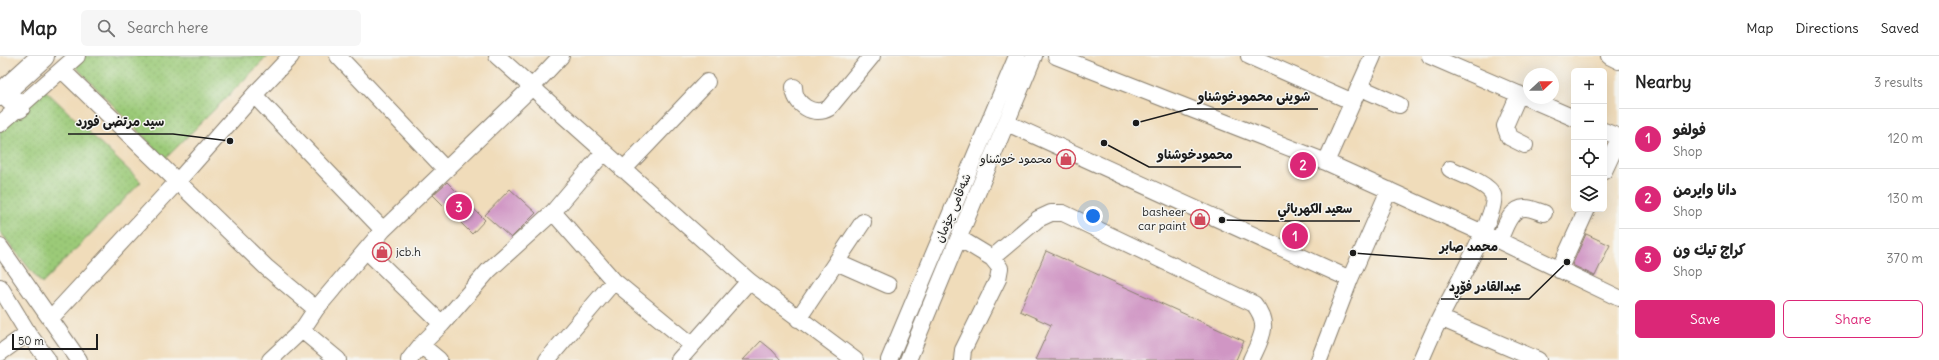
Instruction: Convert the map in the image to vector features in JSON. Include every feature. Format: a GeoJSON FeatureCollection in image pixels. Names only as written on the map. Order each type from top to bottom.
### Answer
{"type":"FeatureCollection","features":[{"type":"Feature","properties":{"kind":"highway"},"geometry":{"type":"LineString","coordinates":[[19,107],[2,94],[43,56]]}},
{"type":"Feature","properties":{"kind":"street"},"geometry":{"type":"LineString","coordinates":[[0,124],[77,56]]}},
{"type":"Feature","properties":{"kind":"street"},"geometry":{"type":"LineString","coordinates":[[50,319],[291,56]]}},
{"type":"Feature","properties":{"kind":"street"},"geometry":{"type":"LineString","coordinates":[[338,56],[446,170]]}},
{"type":"Feature","properties":{"kind":"street"},"geometry":{"type":"LineString","coordinates":[[497,56],[749,281],[855,360]]}},
{"type":"Feature","properties":{"kind":"street"},"geometry":{"type":"LineString","coordinates":[[270,360],[302,330],[316,309],[383,230],[532,87],[562,56]]}},
{"type":"Feature","properties":{"kind":"street"},"geometry":{"type":"LineString","coordinates":[[794,87],[794,93],[805,107],[814,112],[822,112],[829,108],[872,56]]}},
{"type":"Feature","properties":{"kind":"street","name":"شەقامی چۆمان"},"geometry":{"type":"LineString","coordinates":[[891,354],[1017,56]]}},
{"type":"Feature","properties":{"kind":"street","name":"شەقامی چۆمان"},"geometry":{"type":"LineString","coordinates":[[909,357],[1008,123],[1034,56]]}},
{"type":"Feature","properties":{"kind":"street"},"geometry":{"type":"LineString","coordinates":[[1056,56],[1326,162],[1483,233],[1619,298]]}},
{"type":"Feature","properties":{"kind":"street"},"geometry":{"type":"LineString","coordinates":[[1249,56],[1356,95],[1399,105]]}},
{"type":"Feature","properties":{"kind":"street"},"geometry":{"type":"LineString","coordinates":[[1326,162],[1373,56]]}},
{"type":"Feature","properties":{"kind":"street"},"geometry":{"type":"LineString","coordinates":[[1430,56],[1571,117]]}},
{"type":"Feature","properties":{"kind":"street"},"geometry":{"type":"LineString","coordinates":[[1609,56],[1619,61]]}},
{"type":"Feature","properties":{"kind":"street"},"geometry":{"type":"LineString","coordinates":[[62,70],[267,268],[316,309]]}},
{"type":"Feature","properties":{"kind":"street"},"geometry":{"type":"LineString","coordinates":[[623,170],[707,82]]}},
{"type":"Feature","properties":{"kind":"street"},"geometry":{"type":"LineString","coordinates":[[1519,94],[1506,126],[1509,137],[1525,146]]}},
{"type":"Feature","properties":{"kind":"street"},"geometry":{"type":"LineString","coordinates":[[254,95],[383,230]]}},
{"type":"Feature","properties":{"kind":"street"},"geometry":{"type":"LineString","coordinates":[[1008,123],[1350,278]]}},
{"type":"Feature","properties":{"kind":"street"},"geometry":{"type":"LineString","coordinates":[[1607,132],[1619,138],[1607,164]]}},
{"type":"Feature","properties":{"kind":"street"},"geometry":{"type":"LineString","coordinates":[[409,360],[420,345],[442,324],[489,270],[553,212],[604,152]]}},
{"type":"Feature","properties":{"kind":"street"},"geometry":{"type":"LineString","coordinates":[[1421,360],[1440,318],[1483,233],[1495,202],[1493,194],[1487,187],[1450,169]]}},
{"type":"Feature","properties":{"kind":"street"},"geometry":{"type":"LineString","coordinates":[[1322,359],[1350,278],[1389,190]]}},
{"type":"Feature","properties":{"kind":"street"},"geometry":{"type":"LineString","coordinates":[[1499,241],[1512,215],[1517,210],[1526,208],[1544,214]]}},
{"type":"Feature","properties":{"kind":"street"},"geometry":{"type":"LineString","coordinates":[[553,212],[614,280],[692,344]]}},
{"type":"Feature","properties":{"kind":"street"},"geometry":{"type":"LineString","coordinates":[[1559,270],[1586,212]]}},
{"type":"Feature","properties":{"kind":"street"},"geometry":{"type":"LineString","coordinates":[[992,258],[1038,219],[1051,213],[1063,214],[1254,304],[1262,313],[1264,329],[1251,360]]}},
{"type":"Feature","properties":{"kind":"street"},"geometry":{"type":"LineString","coordinates":[[798,319],[863,222]]}},
{"type":"Feature","properties":{"kind":"street"},"geometry":{"type":"LineString","coordinates":[[959,238],[992,258],[1000,268],[998,279],[963,350],[962,360]]}},
{"type":"Feature","properties":{"kind":"street"},"geometry":{"type":"LineString","coordinates":[[0,247],[79,360]]}},
{"type":"Feature","properties":{"kind":"street"},"geometry":{"type":"LineString","coordinates":[[366,250],[442,324]]}},
{"type":"Feature","properties":{"kind":"street"},"geometry":{"type":"LineString","coordinates":[[836,262],[888,285]]}},
{"type":"Feature","properties":{"kind":"street"},"geometry":{"type":"LineString","coordinates":[[547,360],[614,280]]}},
{"type":"Feature","properties":{"kind":"street"},"geometry":{"type":"LineString","coordinates":[[679,360],[749,281]]}},
{"type":"Feature","properties":{"kind":"street"},"geometry":{"type":"LineString","coordinates":[[0,287],[28,333],[48,360]]}},
{"type":"Feature","properties":{"kind":"street"},"geometry":{"type":"LineString","coordinates":[[1440,318],[1538,360]]}},
{"type":"Feature","properties":{"kind":"street"},"geometry":{"type":"LineString","coordinates":[[302,330],[338,360]]}},
{"type":"Feature","properties":{"kind":"street"},"geometry":{"type":"LineString","coordinates":[[0,353],[28,333]]}},
{"type":"Feature","properties":{"kind":"street"},"geometry":{"type":"LineString","coordinates":[[420,345],[439,360]]}},
{"type":"Feature","properties":{"kind":"street"},"geometry":{"type":"LineString","coordinates":[[891,354],[909,357]]}},
{"type":"Feature","properties":{"kind":"green space"},"geometry":{"type":"Polygon","coordinates":[[[84,56],[268,56],[165,159],[74,65],[84,56]]]}},
{"type":"Feature","properties":{"kind":"green space"},"geometry":{"type":"Polygon","coordinates":[[[45,90],[141,182],[42,284],[0,232],[0,130],[45,90]]]}},
{"type":"Feature","properties":{"kind":"building"},"geometry":{"type":"Polygon","coordinates":[[[447,182],[485,220],[472,234],[433,195],[447,182]]]}},
{"type":"Feature","properties":{"kind":"building"},"geometry":{"type":"Polygon","coordinates":[[[510,189],[536,213],[511,238],[485,215],[510,189]]]}},
{"type":"Feature","properties":{"kind":"building"},"geometry":{"type":"Polygon","coordinates":[[[1586,234],[1610,245],[1595,276],[1572,265],[1586,234]]]}},
{"type":"Feature","properties":{"kind":"building"},"geometry":{"type":"Polygon","coordinates":[[[1046,251],[1244,341],[1236,360],[1035,360],[1051,325],[1020,311],[1046,251]]]}},
{"type":"Feature","properties":{"kind":"building"},"geometry":{"type":"Polygon","coordinates":[[[761,341],[772,350],[781,360],[743,360],[761,341]]]}},
{"type":"Feature","properties":{"kind":"place","name":"شوينى محمودخوشناو"},"geometry":{"type":"Point","coordinates":[1136,123]}},
{"type":"Feature","properties":{"kind":"place","name":"سيد مرتضى فورد"},"geometry":{"type":"Point","coordinates":[230,141]}},
{"type":"Feature","properties":{"kind":"place","name":"محمودخوشناو"},"geometry":{"type":"Point","coordinates":[1104,143]}},
{"type":"Feature","properties":{"kind":"place","name":"محمود خوشناو"},"geometry":{"type":"Point","coordinates":[1066,159]}},
{"type":"Feature","properties":{"kind":"place","name":"دانا وایرمن"},"geometry":{"type":"Point","coordinates":[1303,165]}},
{"type":"Feature","properties":{"kind":"place","name":"كراج تيك ون"},"geometry":{"type":"Point","coordinates":[459,207]}},
{"type":"Feature","properties":{"kind":"place","name":"basheer car paint"},"geometry":{"type":"Point","coordinates":[1200,219]}},
{"type":"Feature","properties":{"kind":"place","name":"سعيد الكهربائي"},"geometry":{"type":"Point","coordinates":[1222,220]}},
{"type":"Feature","properties":{"kind":"place","name":"فولفو"},"geometry":{"type":"Point","coordinates":[1295,236]}},
{"type":"Feature","properties":{"kind":"place","name":"jcb.h"},"geometry":{"type":"Point","coordinates":[382,252]}},
{"type":"Feature","properties":{"kind":"place","name":"محمد صابر"},"geometry":{"type":"Point","coordinates":[1353,253]}},
{"type":"Feature","properties":{"kind":"place","name":"عبدالقادر فۆڕد"},"geometry":{"type":"Point","coordinates":[1567,262]}}]}
